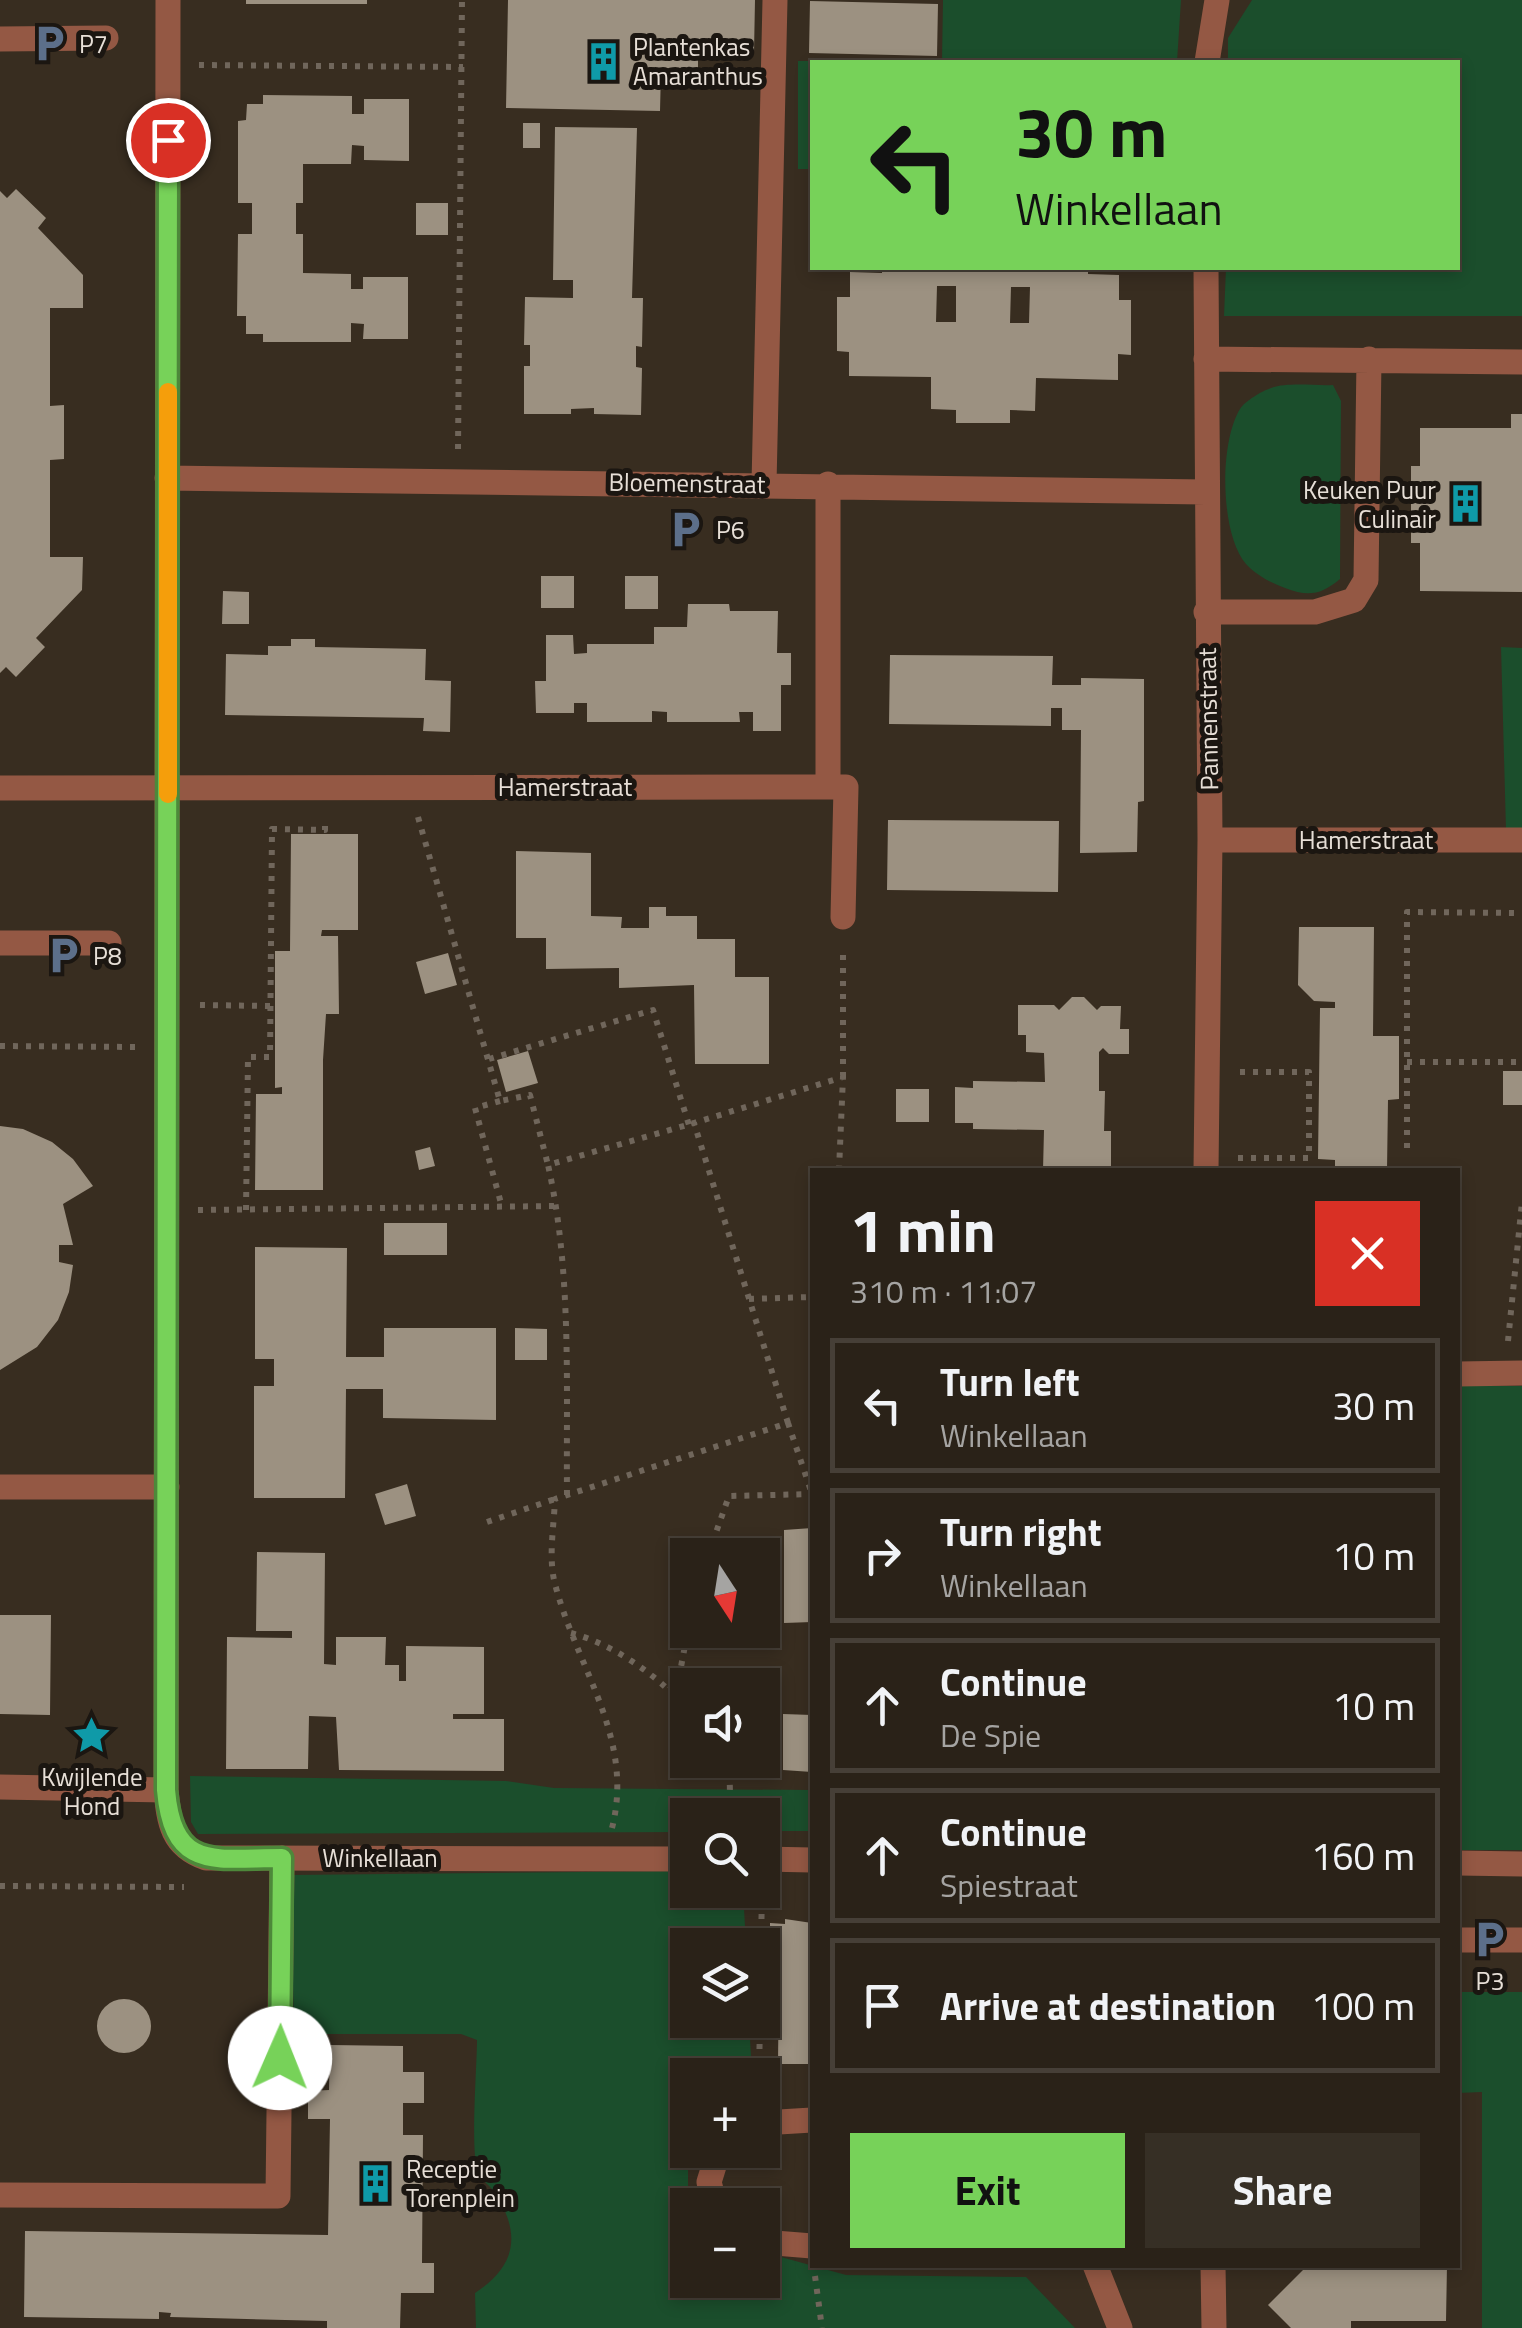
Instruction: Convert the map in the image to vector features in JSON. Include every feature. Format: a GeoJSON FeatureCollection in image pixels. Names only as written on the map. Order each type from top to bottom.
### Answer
{"type":"FeatureCollection","features":[{"type":"Feature","properties":{"kind":"street"},"geometry":{"type":"LineString","coordinates":[[0,1787],[166,1790],[168,0]]}},
{"type":"Feature","properties":{"kind":"street"},"geometry":{"type":"LineString","coordinates":[[764,484],[775,0]]}},
{"type":"Feature","properties":{"kind":"street"},"geometry":{"type":"LineString","coordinates":[[1207,60],[1217,0]]}},
{"type":"Feature","properties":{"kind":"street"},"geometry":{"type":"LineString","coordinates":[[0,39],[106,38]]}},
{"type":"Feature","properties":{"kind":"street","name":"Pannenstraat"},"geometry":{"type":"LineString","coordinates":[[1206,270],[1210,840],[1206,1164]]}},
{"type":"Feature","properties":{"kind":"street"},"geometry":{"type":"LineString","coordinates":[[1206,612],[1315,612],[1354,600],[1366,580],[1369,358]]}},
{"type":"Feature","properties":{"kind":"street"},"geometry":{"type":"LineString","coordinates":[[1206,359],[1522,362]]}},
{"type":"Feature","properties":{"kind":"street","name":"Bloemenstraat"},"geometry":{"type":"LineString","coordinates":[[167,478],[1206,492]]}},
{"type":"Feature","properties":{"kind":"street"},"geometry":{"type":"LineString","coordinates":[[828,484],[828,787],[846,787],[844,917]]}},
{"type":"Feature","properties":{"kind":"street","name":"Hamerstraat"},"geometry":{"type":"LineString","coordinates":[[0,788],[828,787]]}},
{"type":"Feature","properties":{"kind":"street","name":"Hamerstraat"},"geometry":{"type":"LineString","coordinates":[[1210,840],[1522,840]]}},
{"type":"Feature","properties":{"kind":"street"},"geometry":{"type":"LineString","coordinates":[[0,943],[110,943]]}},
{"type":"Feature","properties":{"kind":"street"},"geometry":{"type":"LineString","coordinates":[[1460,1374],[1522,1373]]}},
{"type":"Feature","properties":{"kind":"street"},"geometry":{"type":"LineString","coordinates":[[0,1487],[167,1487]]}},
{"type":"Feature","properties":{"kind":"street","name":"Winkellaan"},"geometry":{"type":"LineString","coordinates":[[166,1790],[169,1823],[176,1840],[190,1852],[206,1858],[670,1859]]}},
{"type":"Feature","properties":{"kind":"street"},"geometry":{"type":"LineString","coordinates":[[0,2195],[278,2196],[282,1858]]}},
{"type":"Feature","properties":{"kind":"street"},"geometry":{"type":"LineString","coordinates":[[780,1860],[810,1860]]}},
{"type":"Feature","properties":{"kind":"street"},"geometry":{"type":"LineString","coordinates":[[1460,1863],[1522,1864]]}},
{"type":"Feature","properties":{"kind":"street"},"geometry":{"type":"LineString","coordinates":[[1460,1940],[1522,1940]]}},
{"type":"Feature","properties":{"kind":"street"},"geometry":{"type":"LineString","coordinates":[[780,2122],[810,2120]]}},
{"type":"Feature","properties":{"kind":"street"},"geometry":{"type":"LineString","coordinates":[[780,2243],[810,2246]]}},
{"type":"Feature","properties":{"kind":"street"},"geometry":{"type":"LineString","coordinates":[[1096,2268],[1120,2328]]}},
{"type":"Feature","properties":{"kind":"street"},"geometry":{"type":"LineString","coordinates":[[1213,2268],[1214,2328]]}},
{"type":"Feature","properties":{"kind":"path"},"geometry":{"type":"LineString","coordinates":[[458,481],[462,0]]}},
{"type":"Feature","properties":{"kind":"path"},"geometry":{"type":"LineString","coordinates":[[168,65],[462,67]]}},
{"type":"Feature","properties":{"kind":"path"},"geometry":{"type":"LineString","coordinates":[[246,1210],[248,1056],[270,1057],[272,829],[325,830],[325,786]]}},
{"type":"Feature","properties":{"kind":"path"},"geometry":{"type":"LineString","coordinates":[[409,788],[500,1101]]}},
{"type":"Feature","properties":{"kind":"path"},"geometry":{"type":"LineString","coordinates":[[1407,1148],[1407,912],[1522,913]]}},
{"type":"Feature","properties":{"kind":"path"},"geometry":{"type":"LineString","coordinates":[[840,1168],[844,917]]}},
{"type":"Feature","properties":{"kind":"path"},"geometry":{"type":"LineString","coordinates":[[168,1005],[270,1006]]}},
{"type":"Feature","properties":{"kind":"path"},"geometry":{"type":"LineString","coordinates":[[489,1059],[653,1010],[810,1488]]}},
{"type":"Feature","properties":{"kind":"path"},"geometry":{"type":"LineString","coordinates":[[0,1046],[168,1048]]}},
{"type":"Feature","properties":{"kind":"path"},"geometry":{"type":"LineString","coordinates":[[1407,1062],[1522,1062]]}},
{"type":"Feature","properties":{"kind":"path"},"geometry":{"type":"LineString","coordinates":[[1206,1164],[1309,1158],[1309,1072],[1207,1072]]}},
{"type":"Feature","properties":{"kind":"path"},"geometry":{"type":"LineString","coordinates":[[548,1165],[843,1077]]}},
{"type":"Feature","properties":{"kind":"path"},"geometry":{"type":"LineString","coordinates":[[502,1207],[475,1108],[530,1094],[557,1206],[565,1319],[567,1495]]}},
{"type":"Feature","properties":{"kind":"path"},"geometry":{"type":"LineString","coordinates":[[1492,1374],[1510,1336],[1522,1202]]}},
{"type":"Feature","properties":{"kind":"path"},"geometry":{"type":"LineString","coordinates":[[168,1210],[557,1206]]}},
{"type":"Feature","properties":{"kind":"path"},"geometry":{"type":"LineString","coordinates":[[749,1300],[810,1297]]}},
{"type":"Feature","properties":{"kind":"path"},"geometry":{"type":"LineString","coordinates":[[486,1522],[788,1423]]}},
{"type":"Feature","properties":{"kind":"path"},"geometry":{"type":"LineString","coordinates":[[714,1538],[728,1496],[810,1494]]}},
{"type":"Feature","properties":{"kind":"path"},"geometry":{"type":"LineString","coordinates":[[555,1499],[554,1580],[571,1633],[608,1718],[619,1763],[618,1804],[608,1859]]}},
{"type":"Feature","properties":{"kind":"path"},"geometry":{"type":"LineString","coordinates":[[571,1633],[593,1639],[670,1689]]}},
{"type":"Feature","properties":{"kind":"path"},"geometry":{"type":"LineString","coordinates":[[814,2268],[822,2328]]}},
{"type":"Feature","properties":{"kind":"green space"},"geometry":{"type":"Polygon","coordinates":[[[943,0],[1181,0],[1177,60],[942,60],[943,0]]]}},
{"type":"Feature","properties":{"kind":"green space"},"geometry":{"type":"Polygon","coordinates":[[[1252,0],[1522,0],[1522,316],[1224,316],[1226,270],[1460,270],[1460,60],[1228,60],[1228,38],[1252,0]]]}},
{"type":"Feature","properties":{"kind":"green space"},"geometry":{"type":"Polygon","coordinates":[[[798,61],[810,61],[810,169],[798,169],[798,61]]]}},
{"type":"Feature","properties":{"kind":"green space"},"geometry":{"type":"Polygon","coordinates":[[[1285,385],[1333,385],[1341,401],[1340,579],[1320,591],[1301,593],[1259,575],[1237,550],[1225,488],[1228,443],[1240,409],[1259,394],[1285,385]]]}},
{"type":"Feature","properties":{"kind":"green space"},"geometry":{"type":"Polygon","coordinates":[[[1501,647],[1522,648],[1522,829],[1506,830],[1501,647]]]}},
{"type":"Feature","properties":{"kind":"green space"},"geometry":{"type":"Polygon","coordinates":[[[1460,1386],[1522,1386],[1522,1850],[1460,1850],[1460,1386]]]}},
{"type":"Feature","properties":{"kind":"green space"},"geometry":{"type":"Polygon","coordinates":[[[190,1776],[506,1781],[554,1788],[810,1790],[810,1831],[780,1831],[780,1798],[670,1798],[670,1832],[198,1834],[191,1822],[190,1776]]]}},
{"type":"Feature","properties":{"kind":"green space"},"geometry":{"type":"Polygon","coordinates":[[[670,1871],[670,1908],[744,1908],[745,1928],[670,1928],[670,2038],[750,2038],[751,2058],[670,2058],[670,2168],[688,2168],[688,2188],[670,2188],[670,2298],[780,2298],[780,2257],[846,2275],[1026,2277],[1075,2328],[476,2328],[475,2293],[506,2262],[511,2238],[505,2211],[479,2175],[476,2162],[477,2040],[461,2034],[294,2034],[291,1875],[670,1871]]]}},
{"type":"Feature","properties":{"kind":"green space"},"geometry":{"type":"Polygon","coordinates":[[[1460,1992],[1522,1992],[1522,2328],[1482,2328],[1482,2092],[1460,2093],[1460,1992]]]}},
{"type":"Feature","properties":{"kind":"building"},"geometry":{"type":"Polygon","coordinates":[[[246,0],[367,0],[367,4],[246,4],[246,0]]]}},
{"type":"Feature","properties":{"kind":"building","name":"Plantenkas Amaranthus"},"geometry":{"type":"Polygon","coordinates":[[[508,0],[755,0],[754,52],[698,51],[698,71],[661,70],[660,111],[506,108],[508,0]]]}},
{"type":"Feature","properties":{"kind":"building"},"geometry":{"type":"Polygon","coordinates":[[[810,1],[938,4],[937,56],[809,53],[810,1]]]}},
{"type":"Feature","properties":{"kind":"building"},"geometry":{"type":"Polygon","coordinates":[[[263,95],[352,96],[352,114],[364,114],[364,99],[409,99],[409,161],[364,160],[364,146],[352,145],[351,164],[303,164],[303,203],[296,203],[296,234],[303,234],[303,273],[351,274],[351,289],[363,289],[363,277],[408,277],[408,339],[363,339],[364,324],[351,323],[351,342],[263,342],[263,334],[246,334],[246,316],[237,316],[238,234],[252,234],[252,203],[238,203],[238,121],[246,120],[247,104],[263,104],[263,95]]]}},
{"type":"Feature","properties":{"kind":"building"},"geometry":{"type":"Polygon","coordinates":[[[523,123],[540,123],[540,148],[523,148],[523,123]]]}},
{"type":"Feature","properties":{"kind":"building"},"geometry":{"type":"Polygon","coordinates":[[[555,127],[637,128],[632,298],[643,298],[642,347],[636,346],[636,367],[642,368],[641,415],[594,414],[594,408],[571,409],[571,414],[524,414],[524,366],[530,366],[530,345],[524,345],[525,297],[573,298],[573,280],[553,280],[555,127]]]}},
{"type":"Feature","properties":{"kind":"building"},"geometry":{"type":"Polygon","coordinates":[[[16,189],[46,218],[38,228],[83,275],[83,308],[50,308],[50,406],[64,405],[64,459],[50,460],[50,557],[83,557],[82,590],[36,638],[45,647],[16,677],[6,667],[0,673],[0,191],[7,198],[16,189]]]}},
{"type":"Feature","properties":{"kind":"building"},"geometry":{"type":"Polygon","coordinates":[[[416,203],[448,203],[448,235],[416,235],[416,203]]]}},
{"type":"Feature","properties":{"kind":"building"},"geometry":{"type":"Polygon","coordinates":[[[1088,270],[1088,274],[1119,275],[1119,300],[1131,300],[1131,355],[1118,354],[1118,380],[1036,378],[1035,411],[1010,410],[1010,423],[956,423],[956,410],[931,409],[931,377],[849,376],[849,352],[837,351],[837,297],[850,297],[850,272],[1088,270]],[[937,286],[936,322],[956,322],[956,286],[937,286]],[[1011,287],[1010,323],[1029,323],[1030,287],[1011,287]]]}},
{"type":"Feature","properties":{"kind":"building","name":"Keuken Puur Culinair"},"geometry":{"type":"Polygon","coordinates":[[[1511,414],[1522,414],[1522,592],[1420,591],[1420,543],[1411,543],[1411,466],[1420,466],[1420,428],[1511,428],[1511,414]]]}},
{"type":"Feature","properties":{"kind":"building"},"geometry":{"type":"Polygon","coordinates":[[[541,576],[574,576],[574,608],[541,608],[541,576]]]}},
{"type":"Feature","properties":{"kind":"building"},"geometry":{"type":"Polygon","coordinates":[[[625,576],[658,576],[658,609],[625,609],[625,576]]]}},
{"type":"Feature","properties":{"kind":"building"},"geometry":{"type":"Polygon","coordinates":[[[223,591],[249,592],[249,624],[222,624],[223,591]]]}},
{"type":"Feature","properties":{"kind":"building"},"geometry":{"type":"Polygon","coordinates":[[[688,604],[729,604],[730,611],[778,611],[777,653],[791,653],[791,685],[781,685],[781,731],[753,731],[753,712],[739,712],[740,722],[667,722],[667,712],[652,711],[652,722],[587,722],[587,703],[574,703],[574,713],[536,713],[535,681],[546,681],[546,635],[573,635],[574,654],[587,653],[587,644],[654,644],[654,627],[687,627],[688,604]]]}},
{"type":"Feature","properties":{"kind":"building"},"geometry":{"type":"Polygon","coordinates":[[[291,639],[315,639],[315,647],[426,649],[425,680],[451,681],[450,732],[423,731],[424,718],[225,715],[226,654],[268,655],[268,646],[291,646],[291,639]]]}},
{"type":"Feature","properties":{"kind":"building"},"geometry":{"type":"Polygon","coordinates":[[[890,655],[1053,656],[1052,685],[1081,685],[1081,678],[1144,679],[1144,801],[1138,802],[1137,852],[1080,853],[1081,730],[1062,730],[1062,708],[1051,708],[1051,726],[889,724],[890,655]]]}},
{"type":"Feature","properties":{"kind":"building"},"geometry":{"type":"Polygon","coordinates":[[[888,820],[1059,821],[1058,892],[887,890],[888,820]]]}},
{"type":"Feature","properties":{"kind":"building"},"geometry":{"type":"Polygon","coordinates":[[[291,834],[358,834],[358,930],[322,930],[321,936],[338,936],[339,1014],[326,1014],[323,1190],[255,1190],[256,1094],[282,1094],[282,1087],[275,1088],[275,951],[290,951],[291,834]]]}},
{"type":"Feature","properties":{"kind":"building"},"geometry":{"type":"Polygon","coordinates":[[[516,851],[591,853],[591,916],[622,917],[621,928],[649,928],[649,907],[666,907],[666,916],[697,916],[697,939],[735,939],[735,977],[769,977],[769,1064],[695,1064],[694,985],[619,988],[619,968],[546,969],[546,938],[516,938],[516,851]]]}},
{"type":"Feature","properties":{"kind":"building"},"geometry":{"type":"Polygon","coordinates":[[[1299,927],[1374,927],[1373,1036],[1399,1036],[1399,1099],[1388,1100],[1387,1168],[1335,1168],[1335,1160],[1318,1159],[1320,1008],[1335,1008],[1335,1002],[1314,1001],[1298,985],[1299,927]]]}},
{"type":"Feature","properties":{"kind":"building"},"geometry":{"type":"Polygon","coordinates":[[[448,953],[457,985],[425,994],[416,962],[448,953]]]}},
{"type":"Feature","properties":{"kind":"building"},"geometry":{"type":"Polygon","coordinates":[[[1072,997],[1084,997],[1097,1010],[1101,1006],[1121,1006],[1120,1029],[1129,1029],[1129,1054],[1109,1054],[1103,1048],[1099,1052],[1099,1091],[1105,1091],[1104,1131],[1111,1131],[1111,1168],[1043,1168],[1044,1130],[973,1129],[973,1123],[955,1123],[955,1087],[973,1088],[973,1081],[1045,1082],[1044,1053],[1026,1052],[1026,1035],[1018,1035],[1018,1005],[1054,1005],[1059,1010],[1072,997]]]}},
{"type":"Feature","properties":{"kind":"building"},"geometry":{"type":"Polygon","coordinates":[[[528,1051],[538,1083],[506,1092],[497,1060],[528,1051]]]}},
{"type":"Feature","properties":{"kind":"building"},"geometry":{"type":"Polygon","coordinates":[[[1503,1071],[1522,1071],[1522,1105],[1503,1105],[1503,1071]]]}},
{"type":"Feature","properties":{"kind":"building"},"geometry":{"type":"Polygon","coordinates":[[[896,1089],[929,1089],[929,1122],[896,1122],[896,1089]]]}},
{"type":"Feature","properties":{"kind":"building"},"geometry":{"type":"Polygon","coordinates":[[[0,1126],[23,1129],[52,1142],[73,1159],[93,1186],[63,1204],[73,1245],[59,1245],[59,1262],[73,1265],[69,1292],[58,1320],[37,1347],[0,1370],[0,1126]]]}},
{"type":"Feature","properties":{"kind":"building"},"geometry":{"type":"Polygon","coordinates":[[[430,1147],[435,1166],[419,1170],[415,1151],[430,1147]]]}},
{"type":"Feature","properties":{"kind":"building"},"geometry":{"type":"Polygon","coordinates":[[[384,1223],[447,1223],[447,1255],[384,1255],[384,1223]]]}},
{"type":"Feature","properties":{"kind":"building"},"geometry":{"type":"Polygon","coordinates":[[[255,1247],[347,1248],[346,1357],[384,1357],[384,1328],[496,1328],[496,1420],[383,1418],[383,1389],[346,1389],[345,1498],[254,1498],[254,1386],[274,1386],[274,1359],[255,1359],[255,1247]]]}},
{"type":"Feature","properties":{"kind":"building"},"geometry":{"type":"Polygon","coordinates":[[[515,1328],[547,1329],[547,1360],[515,1360],[515,1328]]]}},
{"type":"Feature","properties":{"kind":"building"},"geometry":{"type":"Polygon","coordinates":[[[407,1484],[416,1516],[385,1525],[375,1494],[407,1484]]]}},
{"type":"Feature","properties":{"kind":"building"},"geometry":{"type":"Polygon","coordinates":[[[810,1528],[810,1622],[784,1623],[784,1530],[810,1528]]]}},
{"type":"Feature","properties":{"kind":"building"},"geometry":{"type":"Polygon","coordinates":[[[257,1552],[325,1553],[324,1664],[336,1665],[336,1637],[386,1637],[385,1665],[399,1665],[399,1681],[406,1681],[406,1646],[484,1647],[484,1714],[453,1714],[453,1719],[504,1719],[504,1771],[339,1770],[336,1717],[309,1716],[308,1769],[226,1769],[227,1637],[292,1638],[292,1631],[256,1631],[257,1552]]]}},
{"type":"Feature","properties":{"kind":"building"},"geometry":{"type":"Polygon","coordinates":[[[0,1615],[51,1615],[50,1715],[0,1714],[0,1615]]]}},
{"type":"Feature","properties":{"kind":"building"},"geometry":{"type":"Polygon","coordinates":[[[783,1714],[810,1715],[810,1772],[783,1770],[783,1714]]]}},
{"type":"Feature","properties":{"kind":"building"},"geometry":{"type":"Polygon","coordinates":[[[785,1919],[810,1923],[810,2064],[780,2064],[778,2058],[780,1928],[770,1928],[770,1923],[785,1924],[785,1919]]]}},
{"type":"Feature","properties":{"kind":"building"},"geometry":{"type":"Polygon","coordinates":[[[124,1999],[143,2007],[151,2026],[143,2045],[124,2053],[105,2045],[97,2026],[105,2007],[124,1999]]]}},
{"type":"Feature","properties":{"kind":"building","name":"Receptie Torenplein"},"geometry":{"type":"Polygon","coordinates":[[[330,2045],[403,2046],[403,2072],[424,2072],[424,2103],[403,2103],[403,2135],[423,2135],[422,2263],[434,2263],[434,2293],[401,2293],[400,2328],[327,2328],[327,2321],[170,2317],[171,2313],[159,2312],[159,2319],[24,2317],[25,2231],[328,2235],[330,2119],[308,2119],[308,2091],[329,2090],[330,2045]]]}},
{"type":"Feature","properties":{"kind":"building"},"geometry":{"type":"Polygon","coordinates":[[[1305,2268],[1447,2268],[1446,2321],[1351,2321],[1351,2328],[1291,2328],[1268,2305],[1305,2268]]]}},
{"type":"Feature","properties":{"kind":"slow traffic"},"geometry":{"type":"LineString","coordinates":[[168,392],[168,794]]}},
{"type":"Feature","properties":{"kind":"place","name":"P7"},"geometry":{"type":"Point","coordinates":[49,44]}},
{"type":"Feature","properties":{"kind":"place","name":"Plantenkas Amaranthus"},"geometry":{"type":"Point","coordinates":[603,61]}},
{"type":"Feature","properties":{"kind":"place","name":"Keuken Puur Culinair"},"geometry":{"type":"Point","coordinates":[1466,504]}},
{"type":"Feature","properties":{"kind":"place","name":"P6"},"geometry":{"type":"Point","coordinates":[686,530]}},
{"type":"Feature","properties":{"kind":"place","name":"P8"},"geometry":{"type":"Point","coordinates":[63,956]}},
{"type":"Feature","properties":{"kind":"place","name":"Kwijlende Hond"},"geometry":{"type":"Point","coordinates":[92,1736]}},
{"type":"Feature","properties":{"kind":"place","name":"P3"},"geometry":{"type":"Point","coordinates":[1490,1940]}},
{"type":"Feature","properties":{"kind":"place","name":"Receptie Torenplein"},"geometry":{"type":"Point","coordinates":[376,2183]}},
{"type":"Feature","properties":{"kind":"route"},"geometry":{"type":"LineString","coordinates":[[168,140],[166,1790],[169,1823],[176,1840],[190,1852],[206,1858],[282,1858],[280,2058]]}}]}
